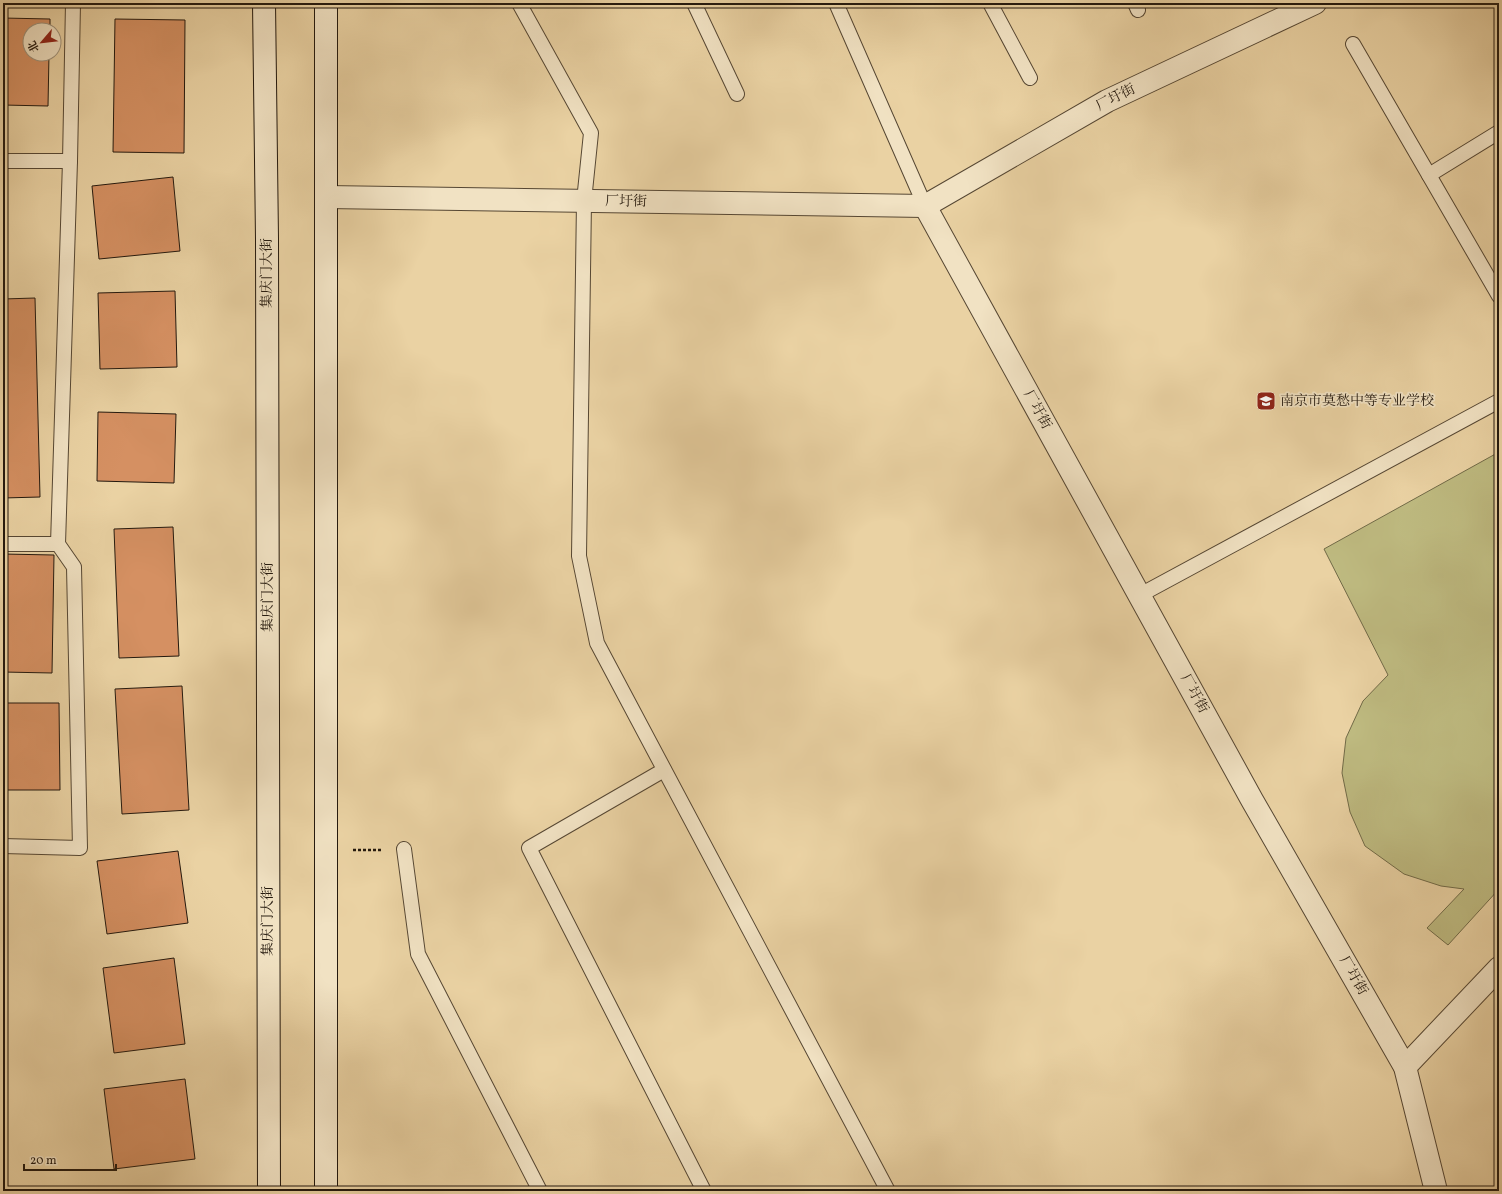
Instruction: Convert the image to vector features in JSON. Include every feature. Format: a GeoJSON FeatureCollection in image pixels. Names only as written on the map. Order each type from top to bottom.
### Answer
{"type":"FeatureCollection","features":[{"type":"Feature","properties":{"kind":"main road","name":"集庆门大街"},"geometry":{"type":"LineString","coordinates":[[264,3],[267,247],[269,1191]]}},
{"type":"Feature","properties":{"kind":"main road"},"geometry":{"type":"LineString","coordinates":[[326,3],[326,1191]]}},
{"type":"Feature","properties":{"kind":"main road","name":"厂圩街"},"geometry":{"type":"LineString","coordinates":[[327,197],[925,206],[1107,101],[1315,3]]}},
{"type":"Feature","properties":{"kind":"main road","name":"厂圩街"},"geometry":{"type":"LineString","coordinates":[[925,206],[1252,800],[1405,1068],[1436,1191]]}},
{"type":"Feature","properties":{"kind":"main road"},"geometry":{"type":"LineString","coordinates":[[1405,1068],[1499,968]]}},
{"type":"Feature","properties":{"kind":"lane"},"geometry":{"type":"LineString","coordinates":[[3,846],[80,848],[74,567],[58,544],[70,161],[73,3]]}},
{"type":"Feature","properties":{"kind":"lane"},"geometry":{"type":"LineString","coordinates":[[519,3],[591,133],[584,201],[579,556],[597,643],[888,1191]]}},
{"type":"Feature","properties":{"kind":"lane"},"geometry":{"type":"LineString","coordinates":[[694,3],[737,94]]}},
{"type":"Feature","properties":{"kind":"lane"},"geometry":{"type":"LineString","coordinates":[[836,3],[925,206]]}},
{"type":"Feature","properties":{"kind":"lane"},"geometry":{"type":"LineString","coordinates":[[990,3],[1030,78]]}},
{"type":"Feature","properties":{"kind":"lane"},"geometry":{"type":"LineString","coordinates":[[1353,44],[1499,296]]}},
{"type":"Feature","properties":{"kind":"lane"},"geometry":{"type":"LineString","coordinates":[[1429,175],[1499,132]]}},
{"type":"Feature","properties":{"kind":"lane"},"geometry":{"type":"LineString","coordinates":[[3,161],[70,161]]}},
{"type":"Feature","properties":{"kind":"lane"},"geometry":{"type":"LineString","coordinates":[[1140,595],[1499,401]]}},
{"type":"Feature","properties":{"kind":"lane"},"geometry":{"type":"LineString","coordinates":[[3,544],[58,544]]}},
{"type":"Feature","properties":{"kind":"lane"},"geometry":{"type":"LineString","coordinates":[[664,770],[529,848],[704,1191]]}},
{"type":"Feature","properties":{"kind":"lane"},"geometry":{"type":"LineString","coordinates":[[404,849],[418,954],[540,1191]]}},
{"type":"Feature","properties":{"kind":"path"},"geometry":{"type":"LineString","coordinates":[[327,851],[404,849]]}},
{"type":"Feature","properties":{"kind":"shaded area"},"geometry":{"type":"Polygon","coordinates":[[[1499,452],[1499,889],[1448,945],[1427,928],[1464,889],[1441,886],[1404,874],[1365,846],[1350,812],[1342,773],[1346,738],[1363,701],[1388,675],[1324,549],[1499,452]]]}},
{"type":"Feature","properties":{"kind":"building"},"geometry":{"type":"Polygon","coordinates":[[[3,18],[50,19],[50,22],[22,22],[22,62],[49,62],[48,106],[3,105],[3,18]]]}},
{"type":"Feature","properties":{"kind":"building"},"geometry":{"type":"Polygon","coordinates":[[[115,19],[185,20],[184,153],[113,152],[115,19]]]}},
{"type":"Feature","properties":{"kind":"building"},"geometry":{"type":"Polygon","coordinates":[[[173,177],[180,251],[99,259],[92,186],[173,177]]]}},
{"type":"Feature","properties":{"kind":"building"},"geometry":{"type":"Polygon","coordinates":[[[175,291],[177,367],[100,369],[98,293],[175,291]]]}},
{"type":"Feature","properties":{"kind":"building"},"geometry":{"type":"Polygon","coordinates":[[[35,298],[40,497],[3,498],[3,299],[35,298]]]}},
{"type":"Feature","properties":{"kind":"building"},"geometry":{"type":"Polygon","coordinates":[[[98,412],[176,414],[174,483],[97,481],[98,412]]]}},
{"type":"Feature","properties":{"kind":"building"},"geometry":{"type":"Polygon","coordinates":[[[173,527],[179,656],[119,658],[114,529],[173,527]]]}},
{"type":"Feature","properties":{"kind":"building"},"geometry":{"type":"Polygon","coordinates":[[[3,554],[54,555],[52,673],[3,672],[3,554]]]}},
{"type":"Feature","properties":{"kind":"building"},"geometry":{"type":"Polygon","coordinates":[[[182,686],[189,810],[122,814],[115,689],[182,686]]]}},
{"type":"Feature","properties":{"kind":"building"},"geometry":{"type":"Polygon","coordinates":[[[4,703],[59,703],[60,790],[4,790],[4,703]]]}},
{"type":"Feature","properties":{"kind":"building"},"geometry":{"type":"Polygon","coordinates":[[[178,851],[188,923],[107,934],[97,861],[178,851]]]}},
{"type":"Feature","properties":{"kind":"building"},"geometry":{"type":"Polygon","coordinates":[[[174,958],[185,1044],[114,1053],[103,968],[174,958]]]}},
{"type":"Feature","properties":{"kind":"building"},"geometry":{"type":"Polygon","coordinates":[[[185,1079],[195,1159],[114,1169],[104,1089],[185,1079]]]}},
{"type":"Feature","properties":{"kind":"place","name":"南京市莫愁中等专业学校"},"geometry":{"type":"Point","coordinates":[1266,401]}}]}
